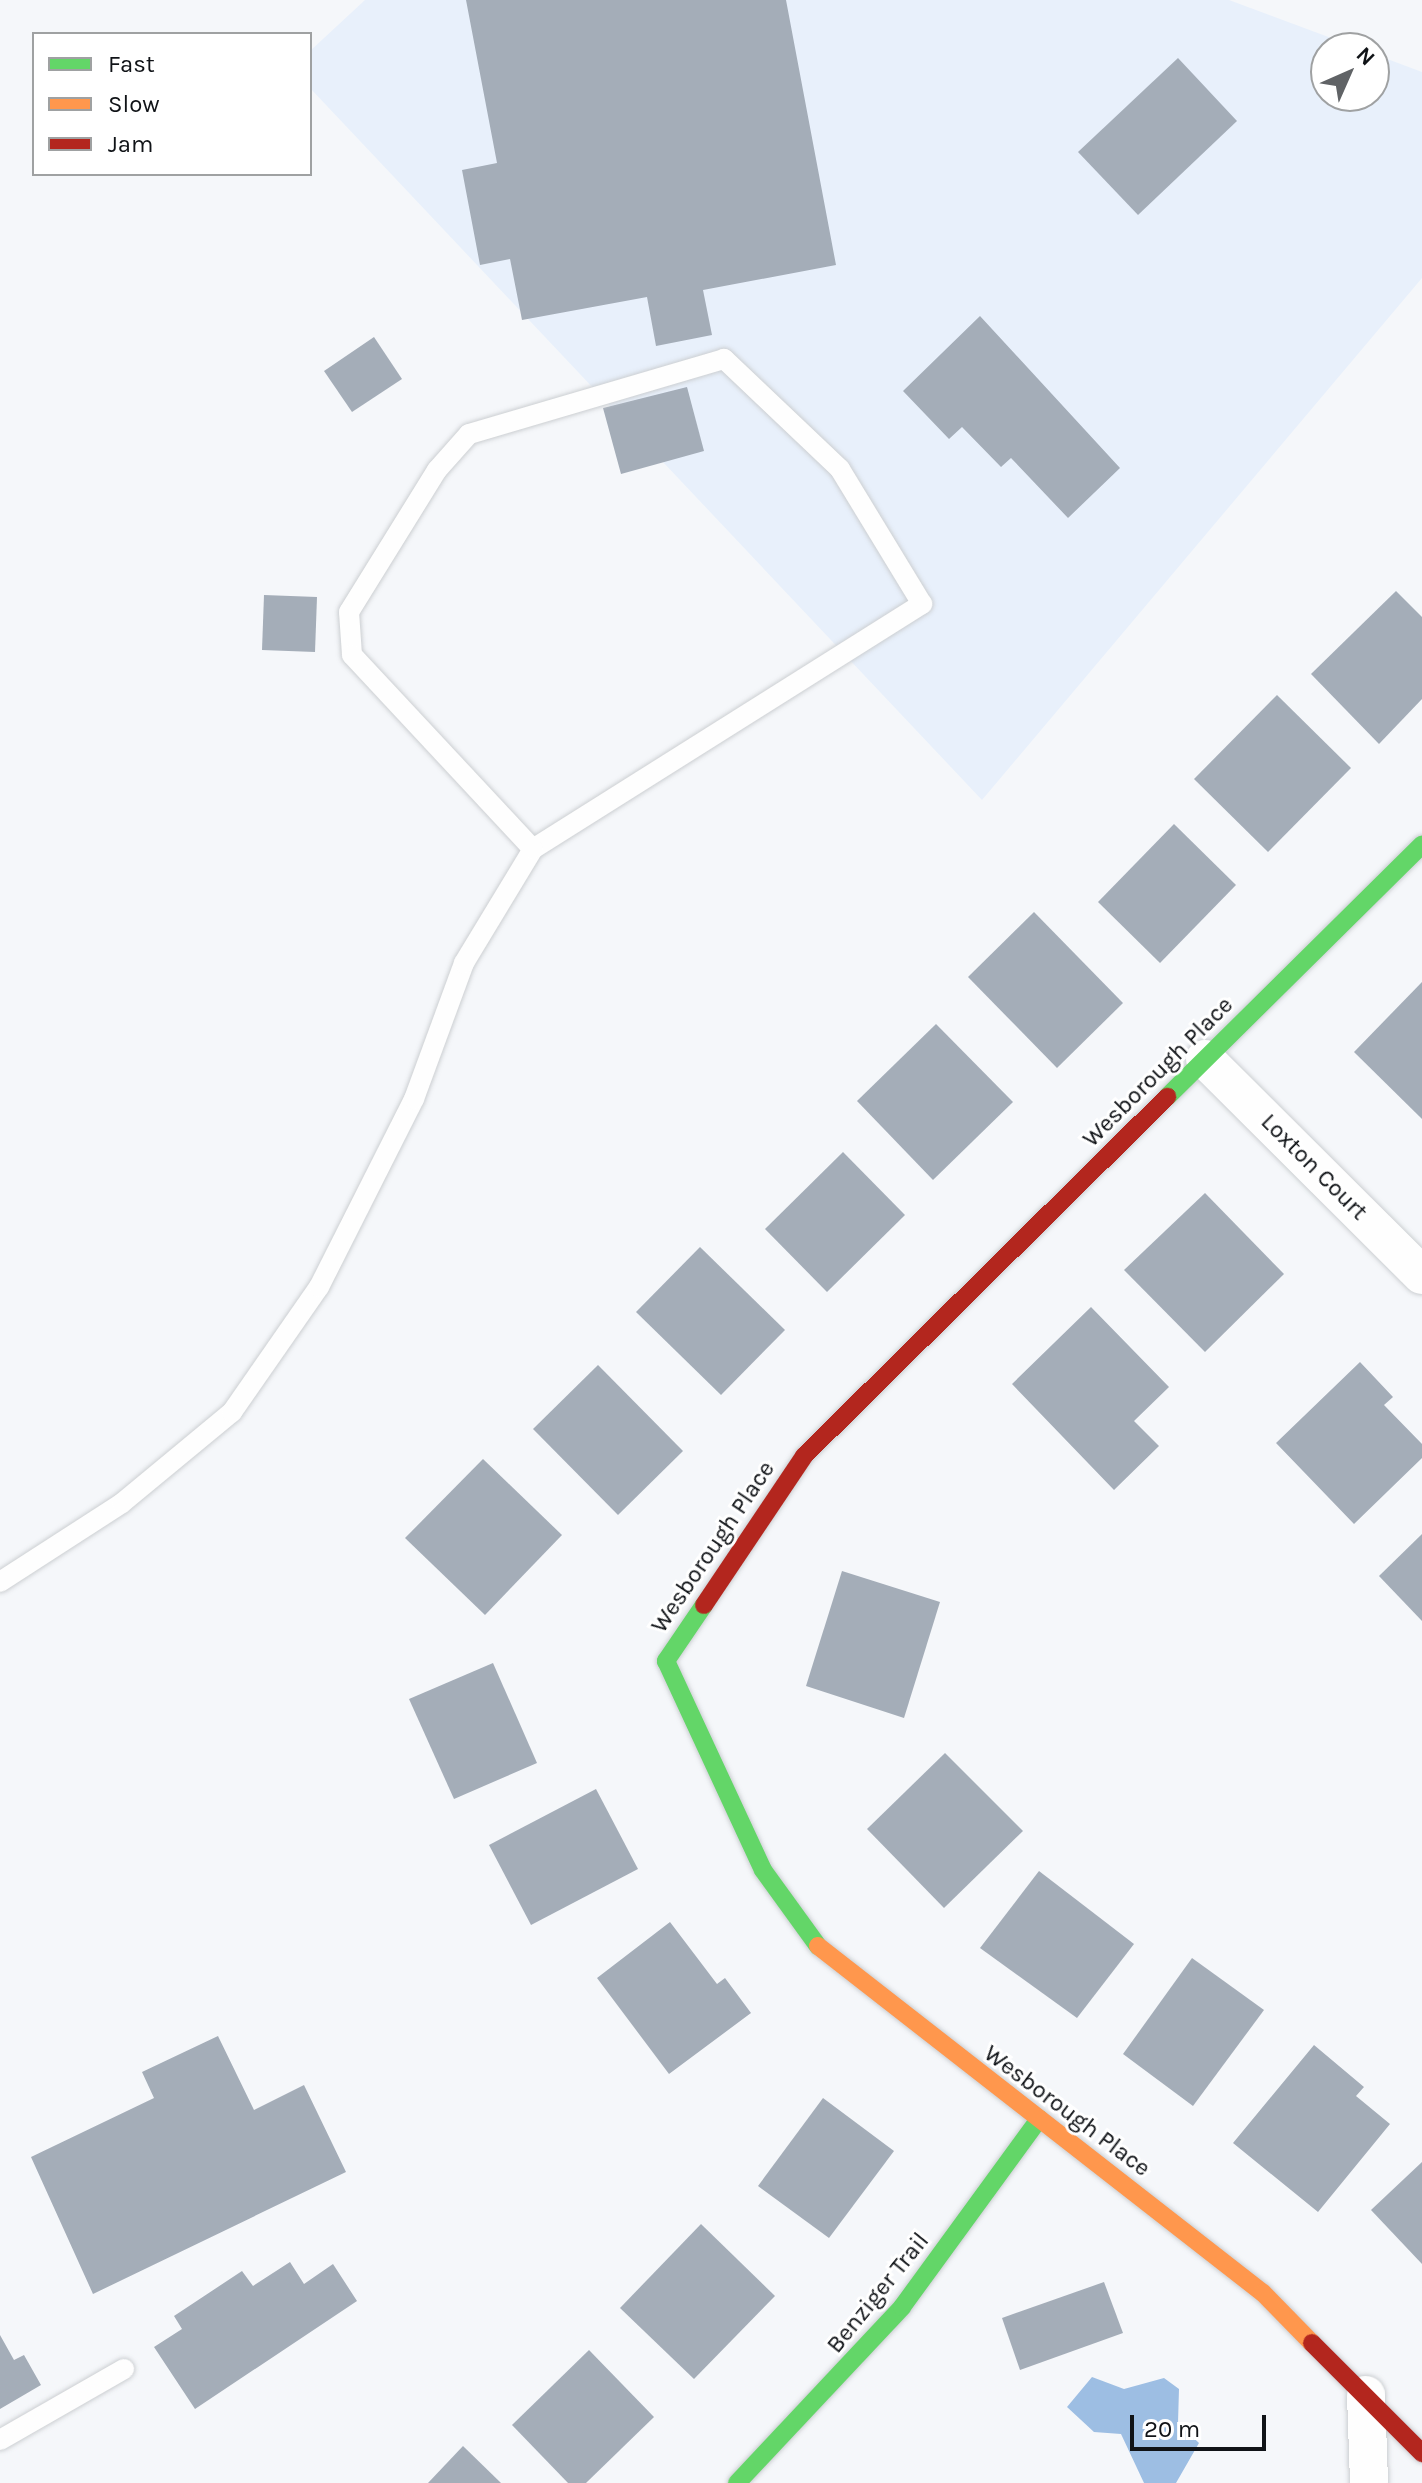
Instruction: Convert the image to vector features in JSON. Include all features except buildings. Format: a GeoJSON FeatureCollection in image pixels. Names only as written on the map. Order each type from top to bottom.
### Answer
{"type":"FeatureCollection","features":[{"type":"Feature","properties":{"kind":"street","name":"Wesborough Place"},"geometry":{"type":"LineString","coordinates":[[1422,845],[804,1456],[666,1661],[786,1910],[851,1975],[1263,2293],[1422,2453]]}},
{"type":"Feature","properties":{"kind":"street","name":"Loxton Court"},"geometry":{"type":"LineString","coordinates":[[1205,1059],[1422,1275]]}},
{"type":"Feature","properties":{"kind":"street","name":"Benziger Trail"},"geometry":{"type":"LineString","coordinates":[[737,2483],[902,2307],[1039,2119]]}},
{"type":"Feature","properties":{"kind":"street"},"geometry":{"type":"LineString","coordinates":[[1366,2395],[1369,2483]]}},
{"type":"Feature","properties":{"kind":"lane"},"geometry":{"type":"LineString","coordinates":[[0,1582],[122,1503],[232,1412],[319,1287],[414,1099],[464,963],[533,849],[922,604],[840,469],[724,359],[469,434],[437,470],[349,612],[352,655],[533,849]]}},
{"type":"Feature","properties":{"kind":"lane"},"geometry":{"type":"LineString","coordinates":[[0,2440],[124,2369]]}},
{"type":"Feature","properties":{"kind":"shaded area"},"geometry":{"type":"Polygon","coordinates":[[[365,0],[1229,0],[1315,32],[1310,32],[1310,112],[1390,112],[1390,60],[1422,72],[1422,278],[982,800],[312,90],[312,49],[365,0]]]}},
{"type":"Feature","properties":{"kind":"water"},"geometry":{"type":"Polygon","coordinates":[[[1092,2377],[1124,2389],[1164,2378],[1179,2389],[1178,2423],[1199,2443],[1176,2483],[1144,2483],[1121,2434],[1094,2432],[1067,2407],[1092,2377]]]}},
{"type":"Feature","properties":{"kind":"traffic: fast"},"geometry":{"type":"LineString","coordinates":[[1167,1097],[1422,845]]}},
{"type":"Feature","properties":{"kind":"traffic: fast"},"geometry":{"type":"LineString","coordinates":[[704,1605],[666,1661],[763,1870],[818,1946]]}},
{"type":"Feature","properties":{"kind":"traffic: fast"},"geometry":{"type":"LineString","coordinates":[[737,2483],[902,2307],[1039,2119]]}},
{"type":"Feature","properties":{"kind":"traffic: slow"},"geometry":{"type":"LineString","coordinates":[[818,1946],[1263,2293],[1312,2343]]}},
{"type":"Feature","properties":{"kind":"traffic: jam"},"geometry":{"type":"LineString","coordinates":[[704,1605],[804,1456],[1167,1097]]}},
{"type":"Feature","properties":{"kind":"traffic: jam"},"geometry":{"type":"LineString","coordinates":[[1312,2343],[1422,2453]]}}]}
